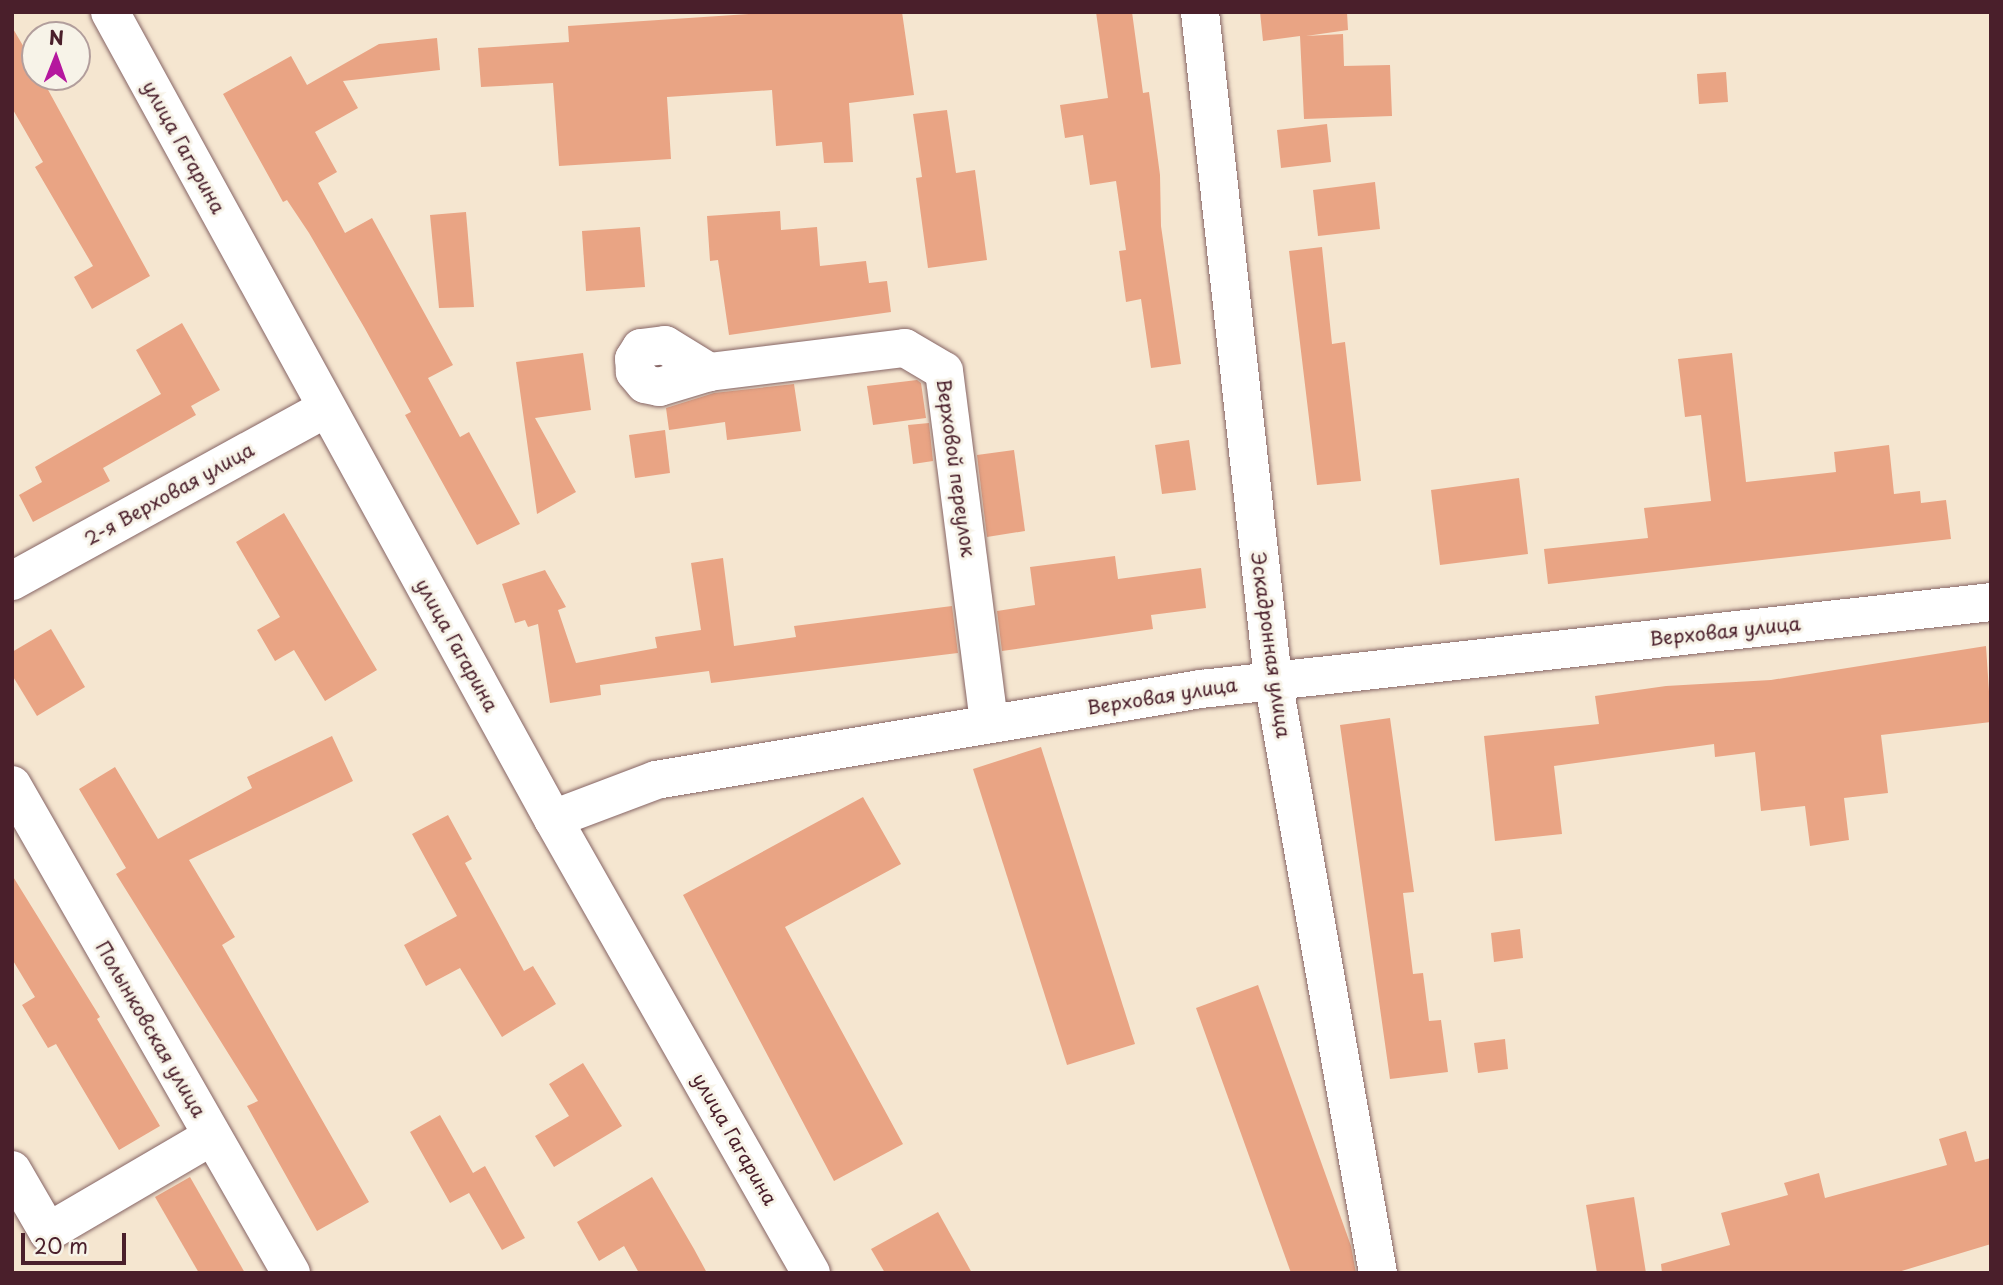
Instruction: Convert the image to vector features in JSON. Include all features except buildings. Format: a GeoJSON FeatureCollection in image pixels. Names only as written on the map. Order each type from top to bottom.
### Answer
{"type":"FeatureCollection","features":[{"type":"Feature","properties":{"kind":"street","name":"улица Гагарина"},"geometry":{"type":"LineString","coordinates":[[110,12],[552,819],[811,1273]]}},
{"type":"Feature","properties":{"kind":"street","name":"Эскадронная улица"},"geometry":{"type":"LineString","coordinates":[[1200,12],[1273,680],[1378,1273]]}},
{"type":"Feature","properties":{"kind":"street","name":"Верховой переулок"},"geometry":{"type":"LineString","coordinates":[[709,373],[905,348],[944,371],[989,724]]}},
{"type":"Feature","properties":{"kind":"street","name":"2-я Верховая улица"},"geometry":{"type":"LineString","coordinates":[[12,581],[327,408]]}},
{"type":"Feature","properties":{"kind":"street","name":"Верховая улица"},"geometry":{"type":"LineString","coordinates":[[552,819],[656,780],[1273,680],[1991,602]]}},
{"type":"Feature","properties":{"kind":"street","name":"Полынковская улица"},"geometry":{"type":"LineString","coordinates":[[12,785],[291,1273]]}},
{"type":"Feature","properties":{"kind":"street"},"geometry":{"type":"LineString","coordinates":[[12,1170],[48,1232],[212,1136]]}}]}
